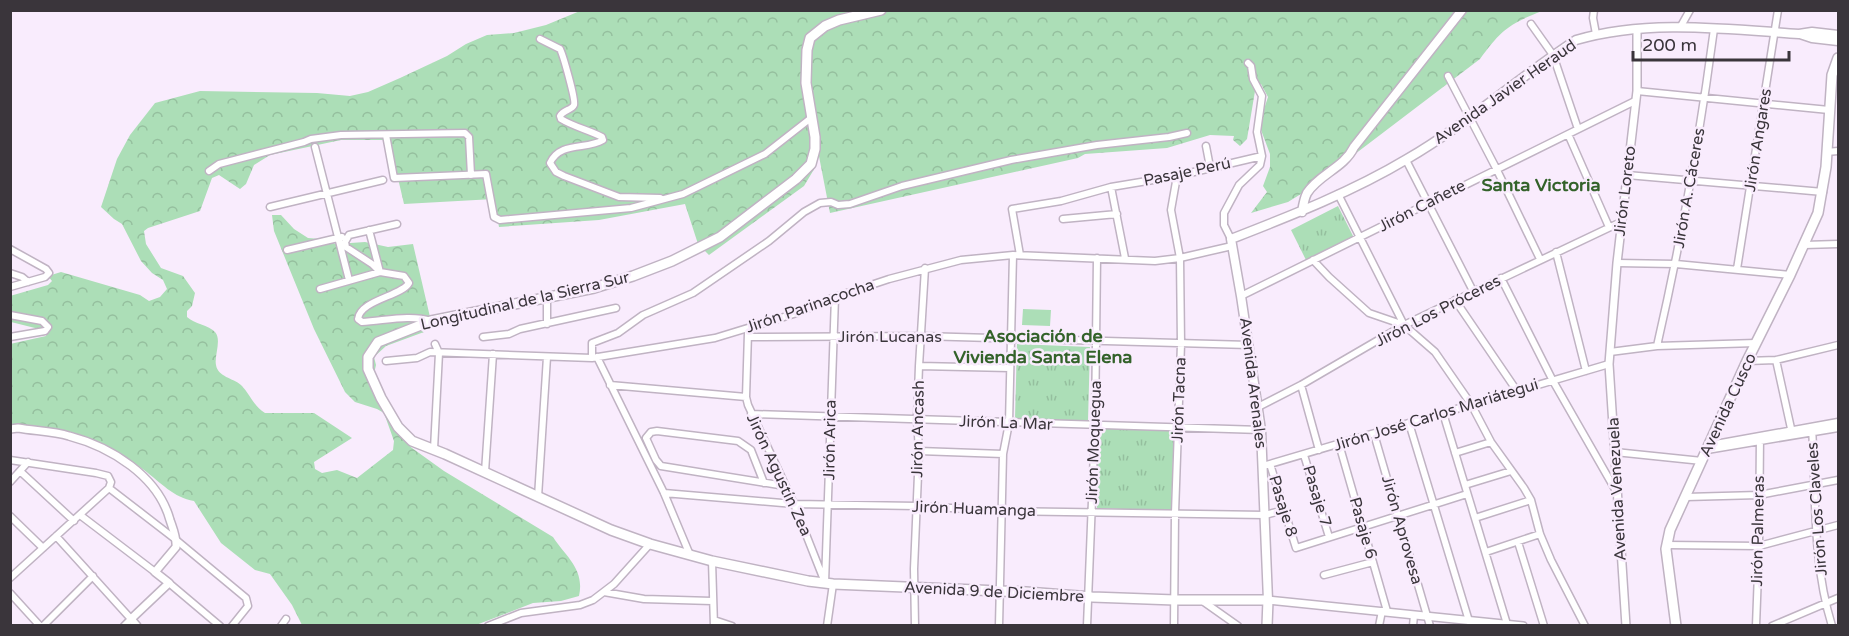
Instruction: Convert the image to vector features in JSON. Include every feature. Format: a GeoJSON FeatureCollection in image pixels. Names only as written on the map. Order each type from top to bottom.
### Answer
{"type":"FeatureCollection","features":[{"type":"Feature","properties":{"kind":"main road","name":"Longitudinal de la Sierra Sur"},"geometry":{"type":"LineString","coordinates":[[484,472],[405,436],[368,369],[368,357],[378,342],[431,321],[594,288],[633,276],[689,253],[728,232],[808,169],[815,149],[806,83],[807,50],[810,38],[825,26],[839,20],[880,10]]}},
{"type":"Feature","properties":{"kind":"main road"},"geometry":{"type":"LineString","coordinates":[[1302,212],[1307,194],[1317,182],[1350,155],[1462,10]]}},
{"type":"Feature","properties":{"kind":"main road","name":"Avenida Javier Heraud"},"geometry":{"type":"LineString","coordinates":[[1232,242],[1302,212],[1406,160],[1470,118],[1576,40],[1596,34],[1681,26],[1799,34],[1839,41]]}},
{"type":"Feature","properties":{"kind":"main road","name":"Avenida Javier Heraud"},"geometry":{"type":"LineString","coordinates":[[1799,34],[1812,32],[1839,35]]}},
{"type":"Feature","properties":{"kind":"main road","name":"Avenida Cusco"},"geometry":{"type":"LineString","coordinates":[[1676,626],[1667,545],[1671,530],[1747,361],[1818,213],[1823,192],[1829,110],[1839,58]]}},
{"type":"Feature","properties":{"kind":"main road","name":"Avenida Arenales"},"geometry":{"type":"LineString","coordinates":[[1232,242],[1266,465],[1267,626]]}},
{"type":"Feature","properties":{"kind":"main road","name":"Avenida 9 de Diciembre"},"geometry":{"type":"LineString","coordinates":[[484,472],[611,530],[650,544],[712,561],[829,584],[1088,597],[1268,600]]}},
{"type":"Feature","properties":{"kind":"street"},"geometry":{"type":"LineString","coordinates":[[1588,10],[1594,14],[1596,34]]}},
{"type":"Feature","properties":{"kind":"street"},"geometry":{"type":"LineString","coordinates":[[1681,26],[1690,10]]}},
{"type":"Feature","properties":{"kind":"street","name":"Jirón Angares"},"geometry":{"type":"LineString","coordinates":[[1737,269],[1778,10]]}},
{"type":"Feature","properties":{"kind":"street"},"geometry":{"type":"LineString","coordinates":[[1531,24],[1553,55],[1578,129]]}},
{"type":"Feature","properties":{"kind":"street","name":"Jirón A. Cáceres"},"geometry":{"type":"LineString","coordinates":[[1657,346],[1676,264],[1705,98],[1714,29]]}},
{"type":"Feature","properties":{"kind":"street","name":"Jirón Loreto"},"geometry":{"type":"LineString","coordinates":[[1610,352],[1621,222],[1637,91],[1637,30]]}},
{"type":"Feature","properties":{"kind":"street"},"geometry":{"type":"LineString","coordinates":[[540,39],[560,49],[572,88],[575,104],[562,112],[561,118],[602,137],[603,140],[577,145],[557,154],[550,163],[551,167],[564,177],[619,196],[669,197]]}},
{"type":"Feature","properties":{"kind":"street"},"geometry":{"type":"LineString","coordinates":[[1248,63],[1262,96],[1257,132],[1262,156]]}},
{"type":"Feature","properties":{"kind":"street"},"geometry":{"type":"LineString","coordinates":[[1448,76],[1540,259]]}},
{"type":"Feature","properties":{"kind":"street"},"geometry":{"type":"LineString","coordinates":[[1637,91],[1829,110]]}},
{"type":"Feature","properties":{"kind":"street","name":"Jirón Cañete"},"geometry":{"type":"LineString","coordinates":[[1241,296],[1635,101]]}},
{"type":"Feature","properties":{"kind":"street"},"geometry":{"type":"LineString","coordinates":[[386,135],[394,178],[484,174],[488,176],[494,217],[500,220],[631,208],[683,194],[765,154],[811,118]]}},
{"type":"Feature","properties":{"kind":"street"},"geometry":{"type":"LineString","coordinates":[[691,556],[664,493],[594,358],[592,343],[618,333],[643,315],[693,293],[820,203],[850,204],[902,186],[1011,160],[1096,145],[1187,133]]}},
{"type":"Feature","properties":{"kind":"street"},"geometry":{"type":"LineString","coordinates":[[210,171],[219,164],[311,139],[341,135],[465,134],[469,137],[471,175]]}},
{"type":"Feature","properties":{"kind":"street"},"geometry":{"type":"LineString","coordinates":[[1568,134],[1609,227]]}},
{"type":"Feature","properties":{"kind":"street"},"geometry":{"type":"LineString","coordinates":[[1206,146],[1210,167]]}},
{"type":"Feature","properties":{"kind":"street"},"geometry":{"type":"LineString","coordinates":[[315,147],[349,280]]}},
{"type":"Feature","properties":{"kind":"street"},"geometry":{"type":"LineString","coordinates":[[1826,152],[1839,151]]}},
{"type":"Feature","properties":{"kind":"street","name":"Pasaje Perú"},"geometry":{"type":"LineString","coordinates":[[1017,255],[1012,209],[1060,201],[1111,187],[1178,176],[1262,156]]}},
{"type":"Feature","properties":{"kind":"street","name":"Avenida Arenales"},"geometry":{"type":"LineString","coordinates":[[1232,242],[1224,225],[1224,213],[1239,185],[1260,165],[1262,156]]}},
{"type":"Feature","properties":{"kind":"street"},"geometry":{"type":"LineString","coordinates":[[1406,160],[1473,291]]}},
{"type":"Feature","properties":{"kind":"street"},"geometry":{"type":"LineString","coordinates":[[1627,175],[1823,192]]}},
{"type":"Feature","properties":{"kind":"street","name":"Jirón Tacna"},"geometry":{"type":"LineString","coordinates":[[1174,626],[1175,513],[1181,344],[1180,258],[1171,210],[1178,176]]}},
{"type":"Feature","properties":{"kind":"street"},"geometry":{"type":"LineString","coordinates":[[270,207],[383,180]]}},
{"type":"Feature","properties":{"kind":"street"},"geometry":{"type":"LineString","coordinates":[[1111,187],[1125,258]]}},
{"type":"Feature","properties":{"kind":"street"},"geometry":{"type":"LineString","coordinates":[[1338,194],[1404,325],[1435,352],[1471,404],[1491,442],[1524,488],[1531,501],[1540,534],[1585,626]]}},
{"type":"Feature","properties":{"kind":"street"},"geometry":{"type":"LineString","coordinates":[[1063,219],[1117,214]]}},
{"type":"Feature","properties":{"kind":"street","name":"Jirón Los Próceres"},"geometry":{"type":"LineString","coordinates":[[1258,407],[1301,385],[1404,325],[1621,222]]}},
{"type":"Feature","properties":{"kind":"street"},"geometry":{"type":"LineString","coordinates":[[287,250],[397,224]]}},
{"type":"Feature","properties":{"kind":"street"},"geometry":{"type":"LineString","coordinates":[[369,230],[380,272]]}},
{"type":"Feature","properties":{"kind":"street"},"geometry":{"type":"LineString","coordinates":[[349,235],[345,242],[346,247],[380,272]]}},
{"type":"Feature","properties":{"kind":"street","name":"Jirón Parinacocha"},"geometry":{"type":"LineString","coordinates":[[386,361],[413,359],[428,353],[594,358],[715,338],[797,313],[834,297],[925,268],[961,260],[1017,255],[1155,261],[1180,258],[1232,242]]}},
{"type":"Feature","properties":{"kind":"street"},"geometry":{"type":"LineString","coordinates":[[1804,245],[1839,244]]}},
{"type":"Feature","properties":{"kind":"street"},"geometry":{"type":"LineString","coordinates":[[10,249],[48,271],[45,277],[10,287]]}},
{"type":"Feature","properties":{"kind":"street"},"geometry":{"type":"LineString","coordinates":[[1556,252],[1586,371]]}},
{"type":"Feature","properties":{"kind":"street"},"geometry":{"type":"LineString","coordinates":[[999,626],[1003,454],[1009,423],[1011,339],[1017,255]]}},
{"type":"Feature","properties":{"kind":"street","name":"Jirón Moquegua"},"geometry":{"type":"LineString","coordinates":[[1087,626],[1095,425],[1097,258]]}},
{"type":"Feature","properties":{"kind":"street"},"geometry":{"type":"LineString","coordinates":[[1313,260],[1369,313],[1404,325]]}},
{"type":"Feature","properties":{"kind":"street"},"geometry":{"type":"LineString","coordinates":[[1617,262],[1676,264],[1790,275]]}},
{"type":"Feature","properties":{"kind":"street","name":"Jirón Ancash"},"geometry":{"type":"LineString","coordinates":[[915,626],[914,588],[919,451],[917,419],[925,268]]}},
{"type":"Feature","properties":{"kind":"street"},"geometry":{"type":"LineString","coordinates":[[320,289],[380,272],[404,276],[408,280],[408,286],[364,309],[359,314],[360,321],[423,318],[431,321]]}},
{"type":"Feature","properties":{"kind":"street"},"geometry":{"type":"LineString","coordinates":[[10,273],[28,282]]}},
{"type":"Feature","properties":{"kind":"street"},"geometry":{"type":"LineString","coordinates":[[1501,278],[1553,381],[1616,490]]}},
{"type":"Feature","properties":{"kind":"street"},"geometry":{"type":"LineString","coordinates":[[547,297],[547,324]]}},
{"type":"Feature","properties":{"kind":"street","name":"Jirón Arica"},"geometry":{"type":"LineString","coordinates":[[827,626],[834,297]]}},
{"type":"Feature","properties":{"kind":"street"},"geometry":{"type":"LineString","coordinates":[[1455,300],[1517,391]]}},
{"type":"Feature","properties":{"kind":"street"},"geometry":{"type":"LineString","coordinates":[[483,337],[509,334],[616,308]]}},
{"type":"Feature","properties":{"kind":"street"},"geometry":{"type":"LineString","coordinates":[[10,315],[42,321],[48,327],[45,331],[10,337]]}},
{"type":"Feature","properties":{"kind":"street","name":"Jirón Agustín Zea"},"geometry":{"type":"LineString","coordinates":[[748,328],[746,397],[751,414],[829,584]]}},
{"type":"Feature","properties":{"kind":"street","name":"Jirón Lucanas"},"geometry":{"type":"LineString","coordinates":[[748,337],[921,336],[1249,345]]}},
{"type":"Feature","properties":{"kind":"street"},"geometry":{"type":"LineString","coordinates":[[1610,352],[1657,346],[1756,343]]}},
{"type":"Feature","properties":{"kind":"street"},"geometry":{"type":"LineString","coordinates":[[434,449],[439,353],[435,344]]}},
{"type":"Feature","properties":{"kind":"street"},"geometry":{"type":"LineString","coordinates":[[1747,361],[1776,360],[1839,345]]}},
{"type":"Feature","properties":{"kind":"street","name":"Avenida Venezuela"},"geometry":{"type":"LineString","coordinates":[[1610,352],[1616,490],[1626,626]]}},
{"type":"Feature","properties":{"kind":"street"},"geometry":{"type":"LineString","coordinates":[[484,472],[493,354]]}},
{"type":"Feature","properties":{"kind":"street"},"geometry":{"type":"LineString","coordinates":[[538,497],[547,357]]}},
{"type":"Feature","properties":{"kind":"street"},"geometry":{"type":"LineString","coordinates":[[1776,360],[1792,434]]}},
{"type":"Feature","properties":{"kind":"street","name":"Jirón José Carlos Mariátegui"},"geometry":{"type":"LineString","coordinates":[[1266,465],[1610,364]]}},
{"type":"Feature","properties":{"kind":"street"},"geometry":{"type":"LineString","coordinates":[[919,366],[1010,368]]}},
{"type":"Feature","properties":{"kind":"street"},"geometry":{"type":"LineString","coordinates":[[610,385],[746,397]]}},
{"type":"Feature","properties":{"kind":"street"},"geometry":{"type":"LineString","coordinates":[[1301,385],[1319,450]]}},
{"type":"Feature","properties":{"kind":"street"},"geometry":{"type":"LineString","coordinates":[[1443,413],[1507,624]]}},
{"type":"Feature","properties":{"kind":"street","name":"Jirón La Mar"},"geometry":{"type":"LineString","coordinates":[[751,414],[1261,430]]}},
{"type":"Feature","properties":{"kind":"street"},"geometry":{"type":"LineString","coordinates":[[1708,448],[1792,434],[1839,422]]}},
{"type":"Feature","properties":{"kind":"street"},"geometry":{"type":"LineString","coordinates":[[1409,423],[1469,621]]}},
{"type":"Feature","properties":{"kind":"street"},"geometry":{"type":"LineString","coordinates":[[10,429],[68,435],[104,449],[136,470],[151,484],[166,506],[176,547],[155,572]]}},
{"type":"Feature","properties":{"kind":"street"},"geometry":{"type":"LineString","coordinates":[[1812,430],[1839,429]]}},
{"type":"Feature","properties":{"kind":"street"},"geometry":{"type":"LineString","coordinates":[[765,483],[751,450],[738,441],[657,430],[651,432],[646,438],[661,466],[765,483],[785,486]]}},
{"type":"Feature","properties":{"kind":"street","name":"Jirón Los Claveles"},"geometry":{"type":"LineString","coordinates":[[1812,430],[1816,531],[1826,604],[1832,626]]}},
{"type":"Feature","properties":{"kind":"street","name":"Jirón Aprovesa"},"geometry":{"type":"LineString","coordinates":[[1374,434],[1430,626]]}},
{"type":"Feature","properties":{"kind":"street","name":"Jirón Palmeras"},"geometry":{"type":"LineString","coordinates":[[1756,626],[1760,439]]}},
{"type":"Feature","properties":{"kind":"street"},"geometry":{"type":"LineString","coordinates":[[1455,453],[1491,442]]}},
{"type":"Feature","properties":{"kind":"street","name":"Pasaje 6"},"geometry":{"type":"LineString","coordinates":[[1339,444],[1373,561],[1384,611]]}},
{"type":"Feature","properties":{"kind":"street"},"geometry":{"type":"LineString","coordinates":[[919,451],[1003,454]]}},
{"type":"Feature","properties":{"kind":"street"},"geometry":{"type":"LineString","coordinates":[[1615,452],[1702,461]]}},
{"type":"Feature","properties":{"kind":"street","name":"Pasaje 7"},"geometry":{"type":"LineString","coordinates":[[1304,455],[1329,537]]}},
{"type":"Feature","properties":{"kind":"street"},"geometry":{"type":"LineString","coordinates":[[10,460],[108,476],[111,482],[110,488],[12,573]]}},
{"type":"Feature","properties":{"kind":"street"},"geometry":{"type":"LineString","coordinates":[[10,482],[28,462]]}},
{"type":"Feature","properties":{"kind":"street","name":"Pasaje 8"},"geometry":{"type":"LineString","coordinates":[[1266,465],[1296,548],[1329,537]]}},
{"type":"Feature","properties":{"kind":"street"},"geometry":{"type":"LineString","coordinates":[[1465,485],[1511,471]]}},
{"type":"Feature","properties":{"kind":"street"},"geometry":{"type":"LineString","coordinates":[[21,472],[74,520]]}},
{"type":"Feature","properties":{"kind":"street"},"geometry":{"type":"LineString","coordinates":[[1686,497],[1760,495],[1839,480]]}},
{"type":"Feature","properties":{"kind":"street"},"geometry":{"type":"LineString","coordinates":[[110,488],[246,598],[248,606],[232,626]]}},
{"type":"Feature","properties":{"kind":"street","name":"Jirón Huamanga"},"geometry":{"type":"LineString","coordinates":[[664,493],[794,504],[917,506],[1002,511],[1265,515],[1284,510]]}},
{"type":"Feature","properties":{"kind":"street"},"geometry":{"type":"LineString","coordinates":[[1329,537],[1467,494]]}},
{"type":"Feature","properties":{"kind":"street"},"geometry":{"type":"LineString","coordinates":[[1475,518],[1531,501]]}},
{"type":"Feature","properties":{"kind":"street"},"geometry":{"type":"LineString","coordinates":[[80,515],[169,583],[215,624]]}},
{"type":"Feature","properties":{"kind":"street"},"geometry":{"type":"LineString","coordinates":[[10,516],[43,548]]}},
{"type":"Feature","properties":{"kind":"street"},"geometry":{"type":"LineString","coordinates":[[1667,545],[1759,546],[1839,525]]}},
{"type":"Feature","properties":{"kind":"street"},"geometry":{"type":"LineString","coordinates":[[1486,552],[1540,534]]}},
{"type":"Feature","properties":{"kind":"street"},"geometry":{"type":"LineString","coordinates":[[56,536],[137,626]]}},
{"type":"Feature","properties":{"kind":"street"},"geometry":{"type":"LineString","coordinates":[[1518,542],[1544,626]]}},
{"type":"Feature","properties":{"kind":"street"},"geometry":{"type":"LineString","coordinates":[[488,626],[521,613],[593,600],[629,569],[650,544]]}},
{"type":"Feature","properties":{"kind":"street"},"geometry":{"type":"LineString","coordinates":[[712,561],[714,623],[732,626]]}},
{"type":"Feature","properties":{"kind":"street"},"geometry":{"type":"LineString","coordinates":[[1324,575],[1373,561]]}},
{"type":"Feature","properties":{"kind":"street"},"geometry":{"type":"LineString","coordinates":[[10,593],[41,626],[93,576]]}},
{"type":"Feature","properties":{"kind":"street"},"geometry":{"type":"LineString","coordinates":[[124,626],[169,583]]}},
{"type":"Feature","properties":{"kind":"street"},"geometry":{"type":"LineString","coordinates":[[604,592],[644,599],[712,601]]}},
{"type":"Feature","properties":{"kind":"street"},"geometry":{"type":"LineString","coordinates":[[1772,626],[1839,598]]}},
{"type":"Feature","properties":{"kind":"street"},"geometry":{"type":"LineString","coordinates":[[1201,600],[1216,608],[1238,626]]}},
{"type":"Feature","properties":{"kind":"street","name":"Avenida 9 de Diciembre"},"geometry":{"type":"LineString","coordinates":[[1268,600],[1523,626]]}},
{"type":"Feature","properties":{"kind":"street"},"geometry":{"type":"LineString","coordinates":[[1379,626],[1384,611]]}},
{"type":"Feature","properties":{"kind":"street"},"geometry":{"type":"LineString","coordinates":[[1413,626],[1414,615]]}},
{"type":"Feature","properties":{"kind":"street"},"geometry":{"type":"LineString","coordinates":[[281,626],[286,619]]}},
{"type":"Feature","properties":{"kind":"green space"},"geometry":{"type":"Polygon","coordinates":[[[580,11],[1542,11],[1506,29],[1480,59],[1309,189],[1288,202],[1251,213],[1267,192],[1263,186],[1270,167],[1270,154],[1261,130],[1261,118],[1268,97],[1261,84],[1256,85],[1247,139],[1240,146],[1233,140],[1234,136],[1210,135],[1167,148],[1085,154],[1078,158],[830,213],[817,146],[816,166],[804,186],[709,255],[698,244],[685,204],[599,220],[499,227],[494,199],[404,204],[389,140],[341,140],[270,155],[254,165],[246,184],[240,189],[219,175],[212,178],[200,211],[148,228],[144,231],[146,244],[161,268],[183,276],[195,293],[192,306],[187,311],[187,317],[209,328],[217,335],[216,365],[223,375],[241,385],[265,413],[314,413],[352,438],[314,462],[315,469],[322,473],[337,470],[357,478],[393,450],[394,441],[384,413],[355,402],[345,392],[314,329],[274,231],[272,215],[281,215],[294,229],[308,238],[336,244],[365,242],[388,247],[413,244],[430,317],[424,332],[386,346],[374,357],[376,365],[372,382],[400,436],[412,448],[444,471],[553,537],[573,564],[579,578],[579,596],[561,601],[533,603],[476,625],[302,625],[292,605],[270,574],[255,570],[221,543],[194,501],[180,497],[129,460],[97,443],[64,432],[11,427],[10,344],[46,336],[47,331],[11,322],[10,296],[48,285],[52,281],[48,276],[61,272],[140,295],[149,301],[160,297],[167,289],[163,280],[152,273],[141,261],[122,224],[101,207],[117,159],[130,135],[155,103],[200,91],[317,93],[350,96],[368,92],[400,78],[487,35],[514,33],[546,25],[580,11]]]}},
{"type":"Feature","properties":{"kind":"green space"},"geometry":{"type":"Polygon","coordinates":[[[1338,206],[1356,242],[1309,266],[1291,230],[1338,206]]]}},
{"type":"Feature","properties":{"kind":"green space"},"geometry":{"type":"Polygon","coordinates":[[[1023,309],[1051,310],[1050,326],[1022,325],[1023,309]]]}},
{"type":"Feature","properties":{"kind":"green space"},"geometry":{"type":"Polygon","coordinates":[[[1017,344],[1090,347],[1088,421],[1015,418],[1017,344]]]}},
{"type":"Feature","properties":{"kind":"green space"},"geometry":{"type":"Polygon","coordinates":[[[1099,428],[1174,430],[1171,511],[1097,508],[1099,428]]]}},
{"type":"Feature","properties":{"kind":"district","name":"Santa Victoria"},"geometry":{"type":"Point","coordinates":[1541,185]}},
{"type":"Feature","properties":{"kind":"district","name":"Asociación de Vivienda Santa Elena"},"geometry":{"type":"Point","coordinates":[1043,346]}}]}
